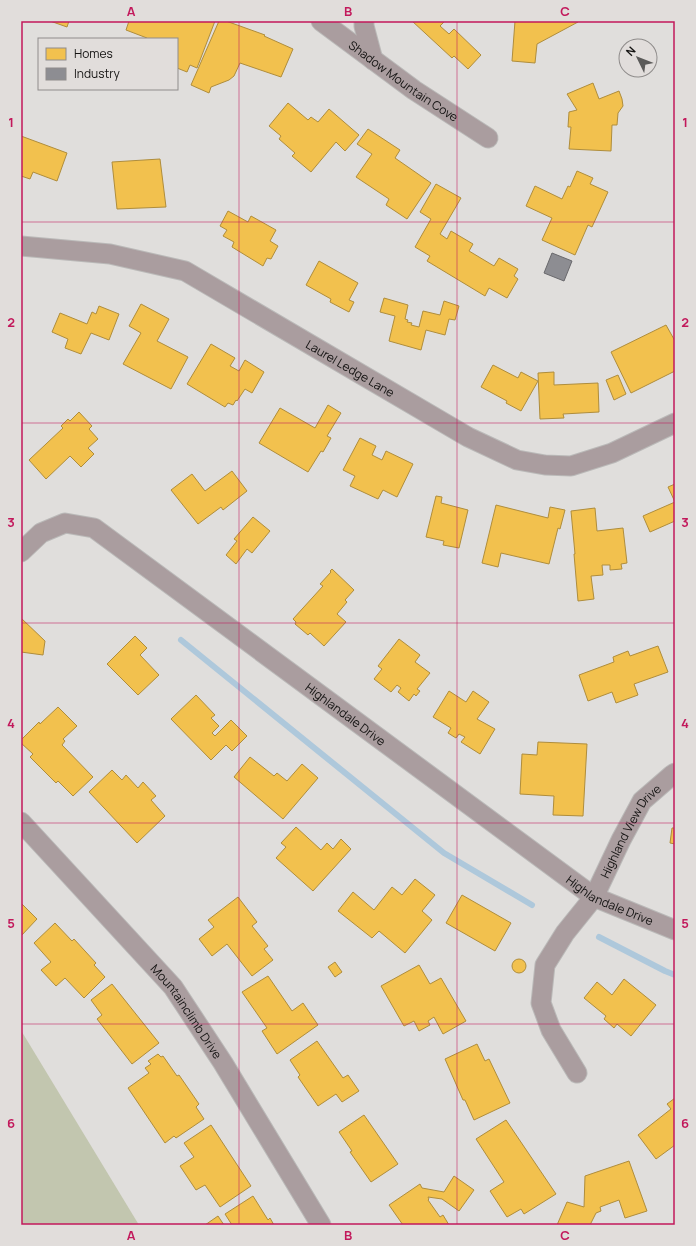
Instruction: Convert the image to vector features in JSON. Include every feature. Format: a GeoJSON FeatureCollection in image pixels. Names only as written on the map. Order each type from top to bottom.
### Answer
{"type":"FeatureCollection","features":[{"type":"Feature","properties":{"kind":"street","name":"Shadow Mountain Cove"},"geometry":{"type":"LineString","coordinates":[[321,21],[414,90],[488,138]]}},
{"type":"Feature","properties":{"kind":"street"},"geometry":{"type":"LineString","coordinates":[[364,21],[373,60]]}},
{"type":"Feature","properties":{"kind":"street","name":"Laurel Ledge Lane"},"geometry":{"type":"LineString","coordinates":[[21,246],[110,254],[185,271],[468,437],[517,460],[544,465],[571,466],[612,453],[675,423]]}},
{"type":"Feature","properties":{"kind":"street","name":"Highlandale Drive"},"geometry":{"type":"LineString","coordinates":[[21,552],[41,533],[65,523],[94,528],[594,897],[675,930]]}},
{"type":"Feature","properties":{"kind":"street","name":"Highland View Drive"},"geometry":{"type":"LineString","coordinates":[[577,1073],[551,1030],[541,1002],[545,965],[565,933],[594,897],[621,840],[642,801],[675,773]]}},
{"type":"Feature","properties":{"kind":"street","name":"Mountainclimb Drive"},"geometry":{"type":"LineString","coordinates":[[21,822],[173,987],[223,1064],[321,1225]]}},
{"type":"Feature","properties":{"kind":"green space"},"geometry":{"type":"Polygon","coordinates":[[[21,1031],[22,1032],[139,1225],[21,1225],[21,1031]]]}},
{"type":"Feature","properties":{"kind":"building: Homes"},"geometry":{"type":"Polygon","coordinates":[[[50,21],[69,21],[67,27],[50,21]]]}},
{"type":"Feature","properties":{"kind":"building: Homes"},"geometry":{"type":"Polygon","coordinates":[[[129,21],[215,21],[197,68],[190,65],[187,72],[178,68],[178,38],[147,38],[126,30],[129,21]]]}},
{"type":"Feature","properties":{"kind":"building: Homes"},"geometry":{"type":"Polygon","coordinates":[[[219,21],[226,21],[265,35],[264,36],[293,49],[281,77],[240,63],[234,76],[229,80],[211,87],[209,93],[191,85],[219,21]]]}},
{"type":"Feature","properties":{"kind":"building: Homes"},"geometry":{"type":"Polygon","coordinates":[[[412,21],[445,21],[440,26],[449,34],[454,29],[481,55],[468,69],[454,56],[452,58],[412,21]]]}},
{"type":"Feature","properties":{"kind":"building: Homes"},"geometry":{"type":"Polygon","coordinates":[[[515,21],[578,22],[537,44],[535,63],[512,61],[515,21]]]}},
{"type":"Feature","properties":{"kind":"building: Homes"},"geometry":{"type":"Polygon","coordinates":[[[593,83],[599,99],[619,91],[622,99],[623,106],[618,113],[617,125],[612,125],[611,151],[569,149],[571,127],[568,127],[569,112],[577,110],[567,94],[593,83]]]}},
{"type":"Feature","properties":{"kind":"building: Homes"},"geometry":{"type":"Polygon","coordinates":[[[288,103],[308,120],[311,117],[318,122],[329,109],[359,135],[345,151],[336,142],[311,172],[292,156],[295,153],[279,139],[281,136],[269,126],[288,103]]]}},
{"type":"Feature","properties":{"kind":"building: Homes"},"geometry":{"type":"Polygon","coordinates":[[[368,129],[400,150],[395,158],[431,183],[407,219],[386,205],[389,199],[356,177],[372,154],[357,144],[368,129]]]}},
{"type":"Feature","properties":{"kind":"building: Homes"},"geometry":{"type":"Polygon","coordinates":[[[21,136],[67,153],[57,181],[33,172],[30,179],[21,176],[21,136]]]}},
{"type":"Feature","properties":{"kind":"building: Homes"},"geometry":{"type":"Polygon","coordinates":[[[160,159],[166,207],[117,209],[112,162],[160,159]]]}},
{"type":"Feature","properties":{"kind":"building: Homes"},"geometry":{"type":"Polygon","coordinates":[[[577,171],[593,178],[590,184],[608,192],[592,227],[588,225],[575,255],[542,240],[552,218],[526,206],[535,186],[562,199],[568,186],[570,187],[577,171]]]}},
{"type":"Feature","properties":{"kind":"building: Homes"},"geometry":{"type":"Polygon","coordinates":[[[436,184],[461,198],[440,234],[447,239],[451,231],[473,244],[469,251],[494,266],[499,258],[518,269],[514,276],[518,279],[507,298],[489,288],[485,296],[427,261],[430,256],[415,247],[431,219],[420,212],[436,184]]]}},
{"type":"Feature","properties":{"kind":"building: Homes"},"geometry":{"type":"Polygon","coordinates":[[[228,211],[248,222],[251,216],[276,230],[270,241],[278,246],[271,259],[267,258],[263,266],[232,247],[234,242],[223,236],[227,230],[220,226],[228,211]]]}},
{"type":"Feature","properties":{"kind":"building: Homes"},"geometry":{"type":"Polygon","coordinates":[[[319,261],[358,283],[349,300],[354,302],[349,312],[330,302],[331,299],[306,285],[319,261]]]}},
{"type":"Feature","properties":{"kind":"building: Homes"},"geometry":{"type":"Polygon","coordinates":[[[384,298],[408,305],[405,319],[408,320],[407,322],[412,323],[411,325],[419,327],[423,311],[440,315],[444,301],[459,306],[455,320],[449,319],[445,335],[426,330],[421,350],[389,341],[395,316],[380,312],[384,298]]]}},
{"type":"Feature","properties":{"kind":"building: Homes"},"geometry":{"type":"Polygon","coordinates":[[[141,304],[169,319],[157,341],[188,357],[171,389],[123,364],[141,333],[129,326],[141,304]]]}},
{"type":"Feature","properties":{"kind":"building: Homes"},"geometry":{"type":"Polygon","coordinates":[[[99,306],[119,314],[109,340],[91,333],[81,354],[65,348],[68,339],[52,332],[60,313],[87,324],[92,312],[96,314],[99,306]]]}},
{"type":"Feature","properties":{"kind":"building: Homes"},"geometry":{"type":"Polygon","coordinates":[[[666,325],[675,341],[675,371],[631,393],[611,352],[666,325]]]}},
{"type":"Feature","properties":{"kind":"building: Homes"},"geometry":{"type":"Polygon","coordinates":[[[211,344],[235,358],[230,366],[239,371],[245,360],[264,372],[252,393],[245,389],[233,405],[228,403],[225,407],[187,384],[211,344]]]}},
{"type":"Feature","properties":{"kind":"building: Homes"},"geometry":{"type":"Polygon","coordinates":[[[493,365],[518,378],[521,372],[538,381],[521,411],[506,403],[507,401],[481,387],[493,365]]]}},
{"type":"Feature","properties":{"kind":"building: Homes"},"geometry":{"type":"Polygon","coordinates":[[[554,372],[554,385],[598,383],[599,412],[563,414],[564,418],[540,419],[538,373],[554,372]]]}},
{"type":"Feature","properties":{"kind":"building: Homes"},"geometry":{"type":"Polygon","coordinates":[[[618,375],[626,394],[614,400],[606,380],[618,375]]]}},
{"type":"Feature","properties":{"kind":"building: Homes"},"geometry":{"type":"Polygon","coordinates":[[[328,405],[341,413],[327,436],[331,438],[323,452],[321,451],[308,472],[259,443],[280,408],[315,428],[328,405]]]}},
{"type":"Feature","properties":{"kind":"building: Homes"},"geometry":{"type":"Polygon","coordinates":[[[79,412],[92,426],[89,429],[98,439],[88,448],[94,454],[81,467],[70,456],[46,479],[29,460],[63,428],[61,426],[68,419],[70,421],[79,412]]]}},
{"type":"Feature","properties":{"kind":"building: Homes"},"geometry":{"type":"Polygon","coordinates":[[[360,438],[376,446],[372,455],[382,460],[386,451],[413,464],[397,497],[383,490],[378,499],[350,486],[355,476],[343,470],[360,438]]]}},
{"type":"Feature","properties":{"kind":"building: Homes"},"geometry":{"type":"Polygon","coordinates":[[[232,471],[247,491],[223,510],[221,507],[198,524],[171,490],[192,474],[205,491],[232,471]]]}},
{"type":"Feature","properties":{"kind":"building: Homes"},"geometry":{"type":"Polygon","coordinates":[[[675,484],[675,502],[668,487],[675,484]]]}},
{"type":"Feature","properties":{"kind":"building: Homes"},"geometry":{"type":"Polygon","coordinates":[[[436,496],[442,497],[441,503],[468,510],[459,548],[443,545],[444,541],[426,537],[436,496]]]}},
{"type":"Feature","properties":{"kind":"building: Homes"},"geometry":{"type":"Polygon","coordinates":[[[675,502],[675,521],[650,532],[643,516],[675,502]]]}},
{"type":"Feature","properties":{"kind":"building: Homes"},"geometry":{"type":"Polygon","coordinates":[[[496,505],[548,518],[550,507],[565,510],[560,529],[558,528],[549,564],[501,553],[498,567],[482,563],[496,505]]]}},
{"type":"Feature","properties":{"kind":"building: Homes"},"geometry":{"type":"Polygon","coordinates":[[[595,508],[597,531],[623,528],[627,563],[621,564],[622,569],[610,570],[610,565],[602,565],[603,575],[591,576],[594,599],[578,601],[571,511],[595,508]]]}},
{"type":"Feature","properties":{"kind":"building: Homes"},"geometry":{"type":"Polygon","coordinates":[[[253,517],[270,531],[252,553],[247,549],[236,564],[226,555],[237,541],[234,539],[253,517]]]}},
{"type":"Feature","properties":{"kind":"building: Homes"},"geometry":{"type":"Polygon","coordinates":[[[332,569],[354,590],[345,600],[347,602],[337,614],[346,622],[324,646],[310,633],[308,635],[295,624],[296,622],[293,619],[323,586],[320,584],[332,569]]]}},
{"type":"Feature","properties":{"kind":"building: Homes"},"geometry":{"type":"Polygon","coordinates":[[[21,618],[45,641],[43,655],[21,652],[21,618]]]}},
{"type":"Feature","properties":{"kind":"building: Homes"},"geometry":{"type":"Polygon","coordinates":[[[135,636],[147,648],[140,655],[159,675],[138,695],[107,664],[135,636]]]}},
{"type":"Feature","properties":{"kind":"building: Homes"},"geometry":{"type":"Polygon","coordinates":[[[399,639],[420,655],[415,662],[430,673],[417,689],[420,691],[416,696],[414,694],[409,701],[398,692],[401,688],[397,685],[391,692],[374,679],[382,669],[378,666],[399,639]]]}},
{"type":"Feature","properties":{"kind":"building: Homes"},"geometry":{"type":"Polygon","coordinates":[[[658,646],[668,672],[634,684],[638,695],[616,703],[612,692],[588,701],[579,675],[614,662],[613,657],[628,651],[630,656],[658,646]]]}},
{"type":"Feature","properties":{"kind":"building: Homes"},"geometry":{"type":"Polygon","coordinates":[[[449,691],[466,702],[473,691],[489,702],[477,719],[495,729],[480,754],[461,742],[465,737],[459,734],[456,738],[448,733],[451,728],[433,717],[449,691]]]}},
{"type":"Feature","properties":{"kind":"building: Homes"},"geometry":{"type":"Polygon","coordinates":[[[196,695],[215,715],[211,718],[219,726],[212,733],[215,736],[231,720],[247,736],[232,751],[226,745],[211,760],[171,719],[196,695]]]}},
{"type":"Feature","properties":{"kind":"building: Homes"},"geometry":{"type":"Polygon","coordinates":[[[58,707],[77,726],[63,739],[65,741],[62,745],[93,777],[73,796],[58,781],[56,783],[30,757],[33,754],[21,743],[21,740],[39,722],[40,724],[58,707]]]}},
{"type":"Feature","properties":{"kind":"building: Homes"},"geometry":{"type":"Polygon","coordinates":[[[538,742],[587,744],[583,816],[553,815],[554,796],[520,794],[522,754],[537,755],[538,742]]]}},
{"type":"Feature","properties":{"kind":"building: Homes"},"geometry":{"type":"Polygon","coordinates":[[[250,757],[274,776],[277,773],[287,781],[302,764],[318,778],[283,819],[234,777],[250,757]]]}},
{"type":"Feature","properties":{"kind":"building: Homes"},"geometry":{"type":"Polygon","coordinates":[[[112,770],[122,780],[126,775],[138,788],[143,782],[156,796],[151,800],[165,816],[137,843],[89,792],[112,770]]]}},
{"type":"Feature","properties":{"kind":"building: Homes"},"geometry":{"type":"Polygon","coordinates":[[[296,827],[321,850],[327,843],[333,849],[341,839],[351,849],[313,891],[276,858],[286,847],[281,843],[296,827]]]}},
{"type":"Feature","properties":{"kind":"building: Homes"},"geometry":{"type":"Polygon","coordinates":[[[672,828],[675,828],[675,844],[670,843],[672,828]]]}},
{"type":"Feature","properties":{"kind":"building: Homes"},"geometry":{"type":"Polygon","coordinates":[[[415,879],[435,895],[422,911],[432,920],[405,953],[379,931],[372,938],[338,911],[353,892],[374,910],[392,887],[402,895],[415,879]]]}},
{"type":"Feature","properties":{"kind":"building: Homes"},"geometry":{"type":"Polygon","coordinates":[[[462,895],[511,923],[495,951],[446,923],[462,895]]]}},
{"type":"Feature","properties":{"kind":"building: Homes"},"geometry":{"type":"Polygon","coordinates":[[[238,897],[257,922],[252,926],[268,946],[264,949],[273,960],[252,976],[227,944],[212,956],[199,939],[214,927],[208,920],[238,897]]]}},
{"type":"Feature","properties":{"kind":"building: Homes"},"geometry":{"type":"Polygon","coordinates":[[[21,903],[37,919],[21,936],[21,903]]]}},
{"type":"Feature","properties":{"kind":"building: Homes"},"geometry":{"type":"Polygon","coordinates":[[[55,923],[72,941],[74,939],[96,963],[94,965],[105,977],[84,998],[65,978],[56,986],[41,970],[51,962],[34,943],[55,923]]]}},
{"type":"Feature","properties":{"kind":"building: Homes"},"geometry":{"type":"Polygon","coordinates":[[[519,959],[524,961],[526,966],[524,971],[519,973],[514,971],[512,966],[514,961],[519,959]]]}},
{"type":"Feature","properties":{"kind":"building: Homes"},"geometry":{"type":"Polygon","coordinates":[[[335,962],[342,972],[335,977],[328,967],[335,962]]]}},
{"type":"Feature","properties":{"kind":"building: Homes"},"geometry":{"type":"Polygon","coordinates":[[[419,965],[430,984],[441,978],[466,1021],[443,1034],[434,1017],[428,1021],[430,1025],[419,1031],[414,1021],[404,1026],[381,986],[419,965]]]}},
{"type":"Feature","properties":{"kind":"building: Homes"},"geometry":{"type":"Polygon","coordinates":[[[268,976],[292,1011],[303,1003],[318,1025],[277,1054],[262,1031],[267,1028],[242,992],[268,976]]]}},
{"type":"Feature","properties":{"kind":"building: Homes"},"geometry":{"type":"Polygon","coordinates":[[[624,979],[656,1005],[631,1036],[617,1024],[614,1028],[604,1019],[606,1016],[584,998],[597,982],[612,995],[624,979]]]}},
{"type":"Feature","properties":{"kind":"building: Homes"},"geometry":{"type":"Polygon","coordinates":[[[112,984],[159,1043],[132,1064],[97,1019],[102,1015],[91,1000],[112,984]]]}},
{"type":"Feature","properties":{"kind":"building: Homes"},"geometry":{"type":"Polygon","coordinates":[[[317,1041],[343,1078],[348,1075],[359,1091],[342,1102],[336,1094],[318,1106],[298,1077],[300,1075],[290,1060],[317,1041]]]}},
{"type":"Feature","properties":{"kind":"building: Homes"},"geometry":{"type":"Polygon","coordinates":[[[477,1044],[485,1061],[489,1059],[510,1103],[474,1120],[465,1100],[463,1100],[445,1059],[477,1044]]]}},
{"type":"Feature","properties":{"kind":"building: Homes"},"geometry":{"type":"Polygon","coordinates":[[[158,1054],[161,1057],[163,1056],[177,1076],[179,1075],[199,1104],[196,1107],[204,1119],[176,1138],[174,1136],[165,1143],[128,1088],[149,1073],[145,1068],[151,1064],[148,1061],[158,1054]]]}},
{"type":"Feature","properties":{"kind":"building: Homes"},"geometry":{"type":"Polygon","coordinates":[[[675,1098],[675,1145],[656,1159],[638,1135],[671,1109],[667,1104],[675,1098]]]}},
{"type":"Feature","properties":{"kind":"building: Homes"},"geometry":{"type":"Polygon","coordinates":[[[364,1115],[398,1164],[371,1182],[350,1152],[352,1151],[339,1132],[364,1115]]]}},
{"type":"Feature","properties":{"kind":"building: Homes"},"geometry":{"type":"Polygon","coordinates":[[[506,1120],[556,1194],[524,1214],[521,1209],[507,1217],[490,1191],[504,1182],[476,1139],[506,1120]]]}},
{"type":"Feature","properties":{"kind":"building: Homes"},"geometry":{"type":"Polygon","coordinates":[[[211,1125],[251,1186],[220,1207],[205,1185],[196,1190],[180,1166],[194,1157],[184,1143],[211,1125]]]}},
{"type":"Feature","properties":{"kind":"building: Homes"},"geometry":{"type":"Polygon","coordinates":[[[629,1161],[647,1211],[625,1218],[619,1200],[600,1207],[601,1211],[596,1213],[590,1225],[557,1225],[567,1202],[584,1207],[585,1176],[629,1161]]]}},
{"type":"Feature","properties":{"kind":"building: Homes"},"geometry":{"type":"Polygon","coordinates":[[[454,1176],[474,1190],[459,1211],[442,1199],[428,1197],[428,1200],[440,1217],[443,1215],[449,1225],[403,1225],[389,1205],[420,1184],[422,1188],[444,1192],[454,1176]]]}},
{"type":"Feature","properties":{"kind":"building: Homes"},"geometry":{"type":"Polygon","coordinates":[[[253,1196],[268,1220],[270,1218],[274,1225],[232,1225],[225,1214],[253,1196]]]}},
{"type":"Feature","properties":{"kind":"building: Homes"},"geometry":{"type":"Polygon","coordinates":[[[218,1216],[224,1225],[205,1225],[218,1216]]]}},
{"type":"Feature","properties":{"kind":"building: Industry"},"geometry":{"type":"Polygon","coordinates":[[[552,253],[572,261],[564,281],[544,273],[552,253]]]}},
{"type":"Feature","properties":{"kind":"waterway"},"geometry":{"type":"LineString","coordinates":[[181,640],[444,853],[532,905]]}},
{"type":"Feature","properties":{"kind":"waterway"},"geometry":{"type":"LineString","coordinates":[[599,937],[675,975]]}}]}
